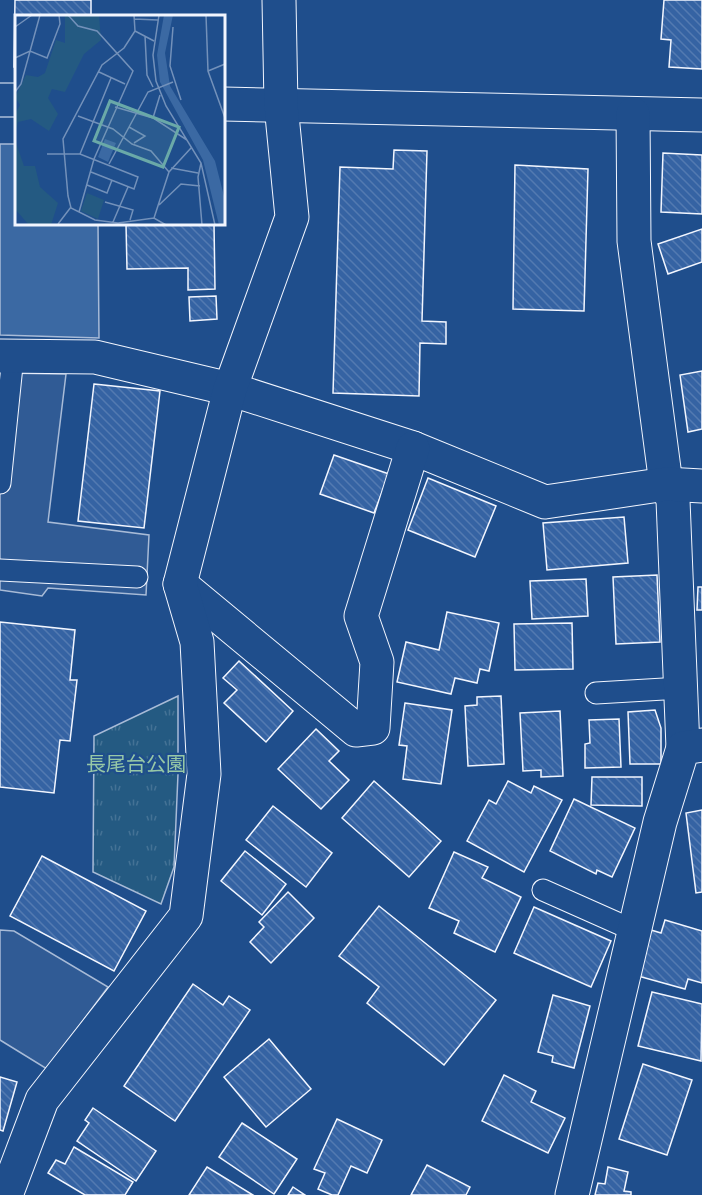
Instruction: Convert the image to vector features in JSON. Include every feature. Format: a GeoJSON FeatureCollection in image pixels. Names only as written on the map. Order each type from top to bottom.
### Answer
{"type":"FeatureCollection","features":[{"type":"Feature","properties":{"kind":"street"},"geometry":{"type":"LineString","coordinates":[[6,1195],[42,1100],[186,916],[204,774],[197,642],[180,584],[230,389],[292,217],[281,105],[279,0]]}},
{"type":"Feature","properties":{"kind":"street"},"geometry":{"type":"LineString","coordinates":[[225,104],[702,115]]}},
{"type":"Feature","properties":{"kind":"street"},"geometry":{"type":"LineString","coordinates":[[572,1195],[660,822],[692,747],[681,687],[673,500],[666,484],[634,241],[633,114]]}},
{"type":"Feature","properties":{"kind":"street"},"geometry":{"type":"LineString","coordinates":[[6,356],[95,357],[230,389],[413,448],[545,502],[666,484],[702,486]]}},
{"type":"Feature","properties":{"kind":"street"},"geometry":{"type":"LineString","coordinates":[[180,584],[356,730],[373,728],[377,662],[361,616],[413,448]]}},
{"type":"Feature","properties":{"kind":"lane"},"geometry":{"type":"LineString","coordinates":[[0,483],[6,356]]}},
{"type":"Feature","properties":{"kind":"lane"},"geometry":{"type":"LineString","coordinates":[[0,570],[137,577]]}},
{"type":"Feature","properties":{"kind":"lane"},"geometry":{"type":"LineString","coordinates":[[596,693],[681,687]]}},
{"type":"Feature","properties":{"kind":"lane"},"geometry":{"type":"LineString","coordinates":[[543,890],[633,930]]}},
{"type":"Feature","properties":{"kind":"green space","name":"長尾台公園"},"geometry":{"type":"Polygon","coordinates":[[[178,696],[178,774],[174,867],[161,904],[93,872],[94,736],[178,696]]]}},
{"type":"Feature","properties":{"kind":"shaded area"},"geometry":{"type":"Polygon","coordinates":[[[0,144],[15,144],[15,225],[98,225],[99,338],[0,335],[0,144]]]}},
{"type":"Feature","properties":{"kind":"shaded area"},"geometry":{"type":"Polygon","coordinates":[[[0,373],[66,374],[48,522],[149,535],[146,595],[48,588],[42,596],[0,590],[0,373]]]}},
{"type":"Feature","properties":{"kind":"shaded area"},"geometry":{"type":"Polygon","coordinates":[[[0,930],[14,931],[108,987],[47,1069],[0,1040],[0,930]]]}},
{"type":"Feature","properties":{"kind":"building"},"geometry":{"type":"Polygon","coordinates":[[[15,0],[91,0],[91,15],[15,15],[14,67],[15,0]]]}},
{"type":"Feature","properties":{"kind":"building"},"geometry":{"type":"Polygon","coordinates":[[[664,0],[702,0],[702,69],[669,67],[671,40],[661,39],[664,0]]]}},
{"type":"Feature","properties":{"kind":"building"},"geometry":{"type":"Polygon","coordinates":[[[394,150],[427,151],[422,321],[446,322],[446,344],[420,343],[419,396],[333,393],[340,167],[393,169],[394,150]]]}},
{"type":"Feature","properties":{"kind":"building"},"geometry":{"type":"Polygon","coordinates":[[[663,153],[702,155],[702,214],[661,212],[663,153]]]}},
{"type":"Feature","properties":{"kind":"building"},"geometry":{"type":"Polygon","coordinates":[[[515,165],[588,169],[584,311],[513,309],[515,165]]]}},
{"type":"Feature","properties":{"kind":"building"},"geometry":{"type":"Polygon","coordinates":[[[126,225],[214,225],[215,289],[188,290],[188,268],[127,269],[126,225]]]}},
{"type":"Feature","properties":{"kind":"building"},"geometry":{"type":"Polygon","coordinates":[[[702,229],[702,262],[668,274],[658,244],[702,229]]]}},
{"type":"Feature","properties":{"kind":"building"},"geometry":{"type":"Polygon","coordinates":[[[216,296],[217,319],[190,321],[189,297],[216,296]]]}},
{"type":"Feature","properties":{"kind":"building"},"geometry":{"type":"Polygon","coordinates":[[[702,371],[702,429],[688,432],[680,375],[702,371]]]}},
{"type":"Feature","properties":{"kind":"building"},"geometry":{"type":"Polygon","coordinates":[[[94,384],[160,391],[144,528],[78,521],[94,384]]]}},
{"type":"Feature","properties":{"kind":"building"},"geometry":{"type":"Polygon","coordinates":[[[334,455],[389,474],[374,513],[320,494],[334,455]]]}},
{"type":"Feature","properties":{"kind":"building"},"geometry":{"type":"Polygon","coordinates":[[[428,478],[496,506],[475,557],[408,530],[428,478]]]}},
{"type":"Feature","properties":{"kind":"building"},"geometry":{"type":"Polygon","coordinates":[[[624,517],[628,563],[547,570],[543,523],[624,517]]]}},
{"type":"Feature","properties":{"kind":"building"},"geometry":{"type":"Polygon","coordinates":[[[657,575],[660,642],[616,644],[613,577],[657,575]]]}},
{"type":"Feature","properties":{"kind":"building"},"geometry":{"type":"Polygon","coordinates":[[[586,579],[588,616],[532,619],[530,581],[586,579]]]}},
{"type":"Feature","properties":{"kind":"building"},"geometry":{"type":"Polygon","coordinates":[[[698,587],[702,587],[702,610],[697,610],[698,587]]]}},
{"type":"Feature","properties":{"kind":"building"},"geometry":{"type":"Polygon","coordinates":[[[447,612],[499,623],[489,671],[480,669],[477,683],[455,678],[451,694],[397,682],[406,642],[439,650],[447,612]]]}},
{"type":"Feature","properties":{"kind":"building"},"geometry":{"type":"Polygon","coordinates":[[[0,622],[75,630],[70,680],[77,680],[70,741],[60,740],[54,793],[0,787],[0,622]]]}},
{"type":"Feature","properties":{"kind":"building"},"geometry":{"type":"Polygon","coordinates":[[[572,623],[573,669],[515,670],[514,624],[572,623]]]}},
{"type":"Feature","properties":{"kind":"building"},"geometry":{"type":"Polygon","coordinates":[[[239,661],[293,711],[266,742],[224,703],[237,690],[223,678],[239,661]]]}},
{"type":"Feature","properties":{"kind":"building"},"geometry":{"type":"Polygon","coordinates":[[[501,696],[504,764],[468,766],[465,706],[477,705],[477,697],[501,696]]]}},
{"type":"Feature","properties":{"kind":"building"},"geometry":{"type":"Polygon","coordinates":[[[405,703],[452,710],[441,784],[403,779],[407,746],[399,745],[405,703]]]}},
{"type":"Feature","properties":{"kind":"building"},"geometry":{"type":"Polygon","coordinates":[[[655,710],[661,728],[661,764],[630,764],[628,712],[655,710]]]}},
{"type":"Feature","properties":{"kind":"building"},"geometry":{"type":"Polygon","coordinates":[[[560,711],[563,776],[541,777],[541,770],[523,771],[520,713],[560,711]]]}},
{"type":"Feature","properties":{"kind":"building"},"geometry":{"type":"Polygon","coordinates":[[[619,719],[621,767],[585,768],[585,744],[590,743],[589,720],[619,719]]]}},
{"type":"Feature","properties":{"kind":"building"},"geometry":{"type":"Polygon","coordinates":[[[316,729],[339,751],[329,761],[349,780],[321,809],[278,769],[316,729]]]}},
{"type":"Feature","properties":{"kind":"building"},"geometry":{"type":"Polygon","coordinates":[[[592,777],[642,777],[642,806],[591,805],[592,777]]]}},
{"type":"Feature","properties":{"kind":"building"},"geometry":{"type":"Polygon","coordinates":[[[374,781],[441,841],[409,877],[342,818],[374,781]]]}},
{"type":"Feature","properties":{"kind":"building"},"geometry":{"type":"Polygon","coordinates":[[[508,781],[531,793],[534,786],[562,800],[524,872],[467,841],[489,800],[496,804],[508,781]]]}},
{"type":"Feature","properties":{"kind":"building"},"geometry":{"type":"Polygon","coordinates":[[[574,799],[635,828],[612,877],[597,870],[596,874],[550,851],[574,799]]]}},
{"type":"Feature","properties":{"kind":"building"},"geometry":{"type":"Polygon","coordinates":[[[273,806],[332,853],[306,887],[246,840],[273,806]]]}},
{"type":"Feature","properties":{"kind":"building"},"geometry":{"type":"Polygon","coordinates":[[[702,810],[702,892],[696,893],[686,813],[702,810]]]}},
{"type":"Feature","properties":{"kind":"building"},"geometry":{"type":"Polygon","coordinates":[[[245,851],[286,884],[262,915],[221,881],[245,851]]]}},
{"type":"Feature","properties":{"kind":"building"},"geometry":{"type":"Polygon","coordinates":[[[454,852],[488,867],[482,878],[521,897],[495,952],[454,933],[459,921],[429,908],[454,852]]]}},
{"type":"Feature","properties":{"kind":"building"},"geometry":{"type":"Polygon","coordinates":[[[42,856],[146,911],[114,971],[10,916],[42,856]]]}},
{"type":"Feature","properties":{"kind":"building"},"geometry":{"type":"Polygon","coordinates":[[[288,892],[314,918],[271,963],[250,942],[264,927],[259,922],[288,892]]]}},
{"type":"Feature","properties":{"kind":"building"},"geometry":{"type":"Polygon","coordinates":[[[379,906],[496,1000],[444,1065],[367,1003],[379,987],[339,956],[379,906]]]}},
{"type":"Feature","properties":{"kind":"building"},"geometry":{"type":"Polygon","coordinates":[[[534,907],[611,941],[591,987],[514,953],[534,907]]]}},
{"type":"Feature","properties":{"kind":"building"},"geometry":{"type":"Polygon","coordinates":[[[665,920],[702,931],[702,983],[688,979],[685,989],[638,976],[651,930],[661,933],[665,920]]]}},
{"type":"Feature","properties":{"kind":"building"},"geometry":{"type":"Polygon","coordinates":[[[193,984],[223,1005],[229,996],[250,1010],[175,1121],[124,1086],[193,984]]]}},
{"type":"Feature","properties":{"kind":"building"},"geometry":{"type":"Polygon","coordinates":[[[652,992],[702,1004],[701,1061],[638,1046],[652,992]]]}},
{"type":"Feature","properties":{"kind":"building"},"geometry":{"type":"Polygon","coordinates":[[[553,995],[590,1006],[574,1068],[552,1062],[553,1056],[538,1052],[553,995]]]}},
{"type":"Feature","properties":{"kind":"building"},"geometry":{"type":"Polygon","coordinates":[[[269,1039],[311,1089],[266,1127],[224,1077],[269,1039]]]}},
{"type":"Feature","properties":{"kind":"building"},"geometry":{"type":"Polygon","coordinates":[[[643,1064],[692,1080],[667,1155],[619,1139],[643,1064]]]}},
{"type":"Feature","properties":{"kind":"building"},"geometry":{"type":"Polygon","coordinates":[[[504,1075],[536,1091],[531,1102],[565,1118],[548,1153],[482,1121],[504,1075]]]}},
{"type":"Feature","properties":{"kind":"building"},"geometry":{"type":"Polygon","coordinates":[[[0,1077],[17,1082],[3,1131],[0,1130],[0,1077]]]}},
{"type":"Feature","properties":{"kind":"building"},"geometry":{"type":"Polygon","coordinates":[[[93,1108],[156,1151],[136,1181],[77,1141],[89,1123],[85,1120],[93,1108]]]}},
{"type":"Feature","properties":{"kind":"building"},"geometry":{"type":"Polygon","coordinates":[[[337,1119],[382,1140],[367,1173],[351,1166],[338,1195],[332,1195],[318,1189],[325,1173],[314,1169],[337,1119]]]}},
{"type":"Feature","properties":{"kind":"building"},"geometry":{"type":"Polygon","coordinates":[[[242,1123],[297,1159],[274,1194],[219,1157],[242,1123]]]}},
{"type":"Feature","properties":{"kind":"building"},"geometry":{"type":"Polygon","coordinates":[[[74,1147],[133,1182],[125,1195],[85,1195],[48,1173],[56,1160],[65,1164],[74,1147]]]}},
{"type":"Feature","properties":{"kind":"building"},"geometry":{"type":"Polygon","coordinates":[[[427,1165],[470,1187],[466,1195],[411,1195],[427,1165]]]}},
{"type":"Feature","properties":{"kind":"building"},"geometry":{"type":"Polygon","coordinates":[[[207,1167],[253,1195],[189,1195],[207,1167]]]}},
{"type":"Feature","properties":{"kind":"building"},"geometry":{"type":"Polygon","coordinates":[[[608,1167],[628,1172],[624,1191],[631,1192],[631,1195],[595,1195],[598,1183],[605,1184],[608,1167]]]}},
{"type":"Feature","properties":{"kind":"building"},"geometry":{"type":"Polygon","coordinates":[[[293,1187],[305,1195],[288,1195],[293,1187]]]}}]}
